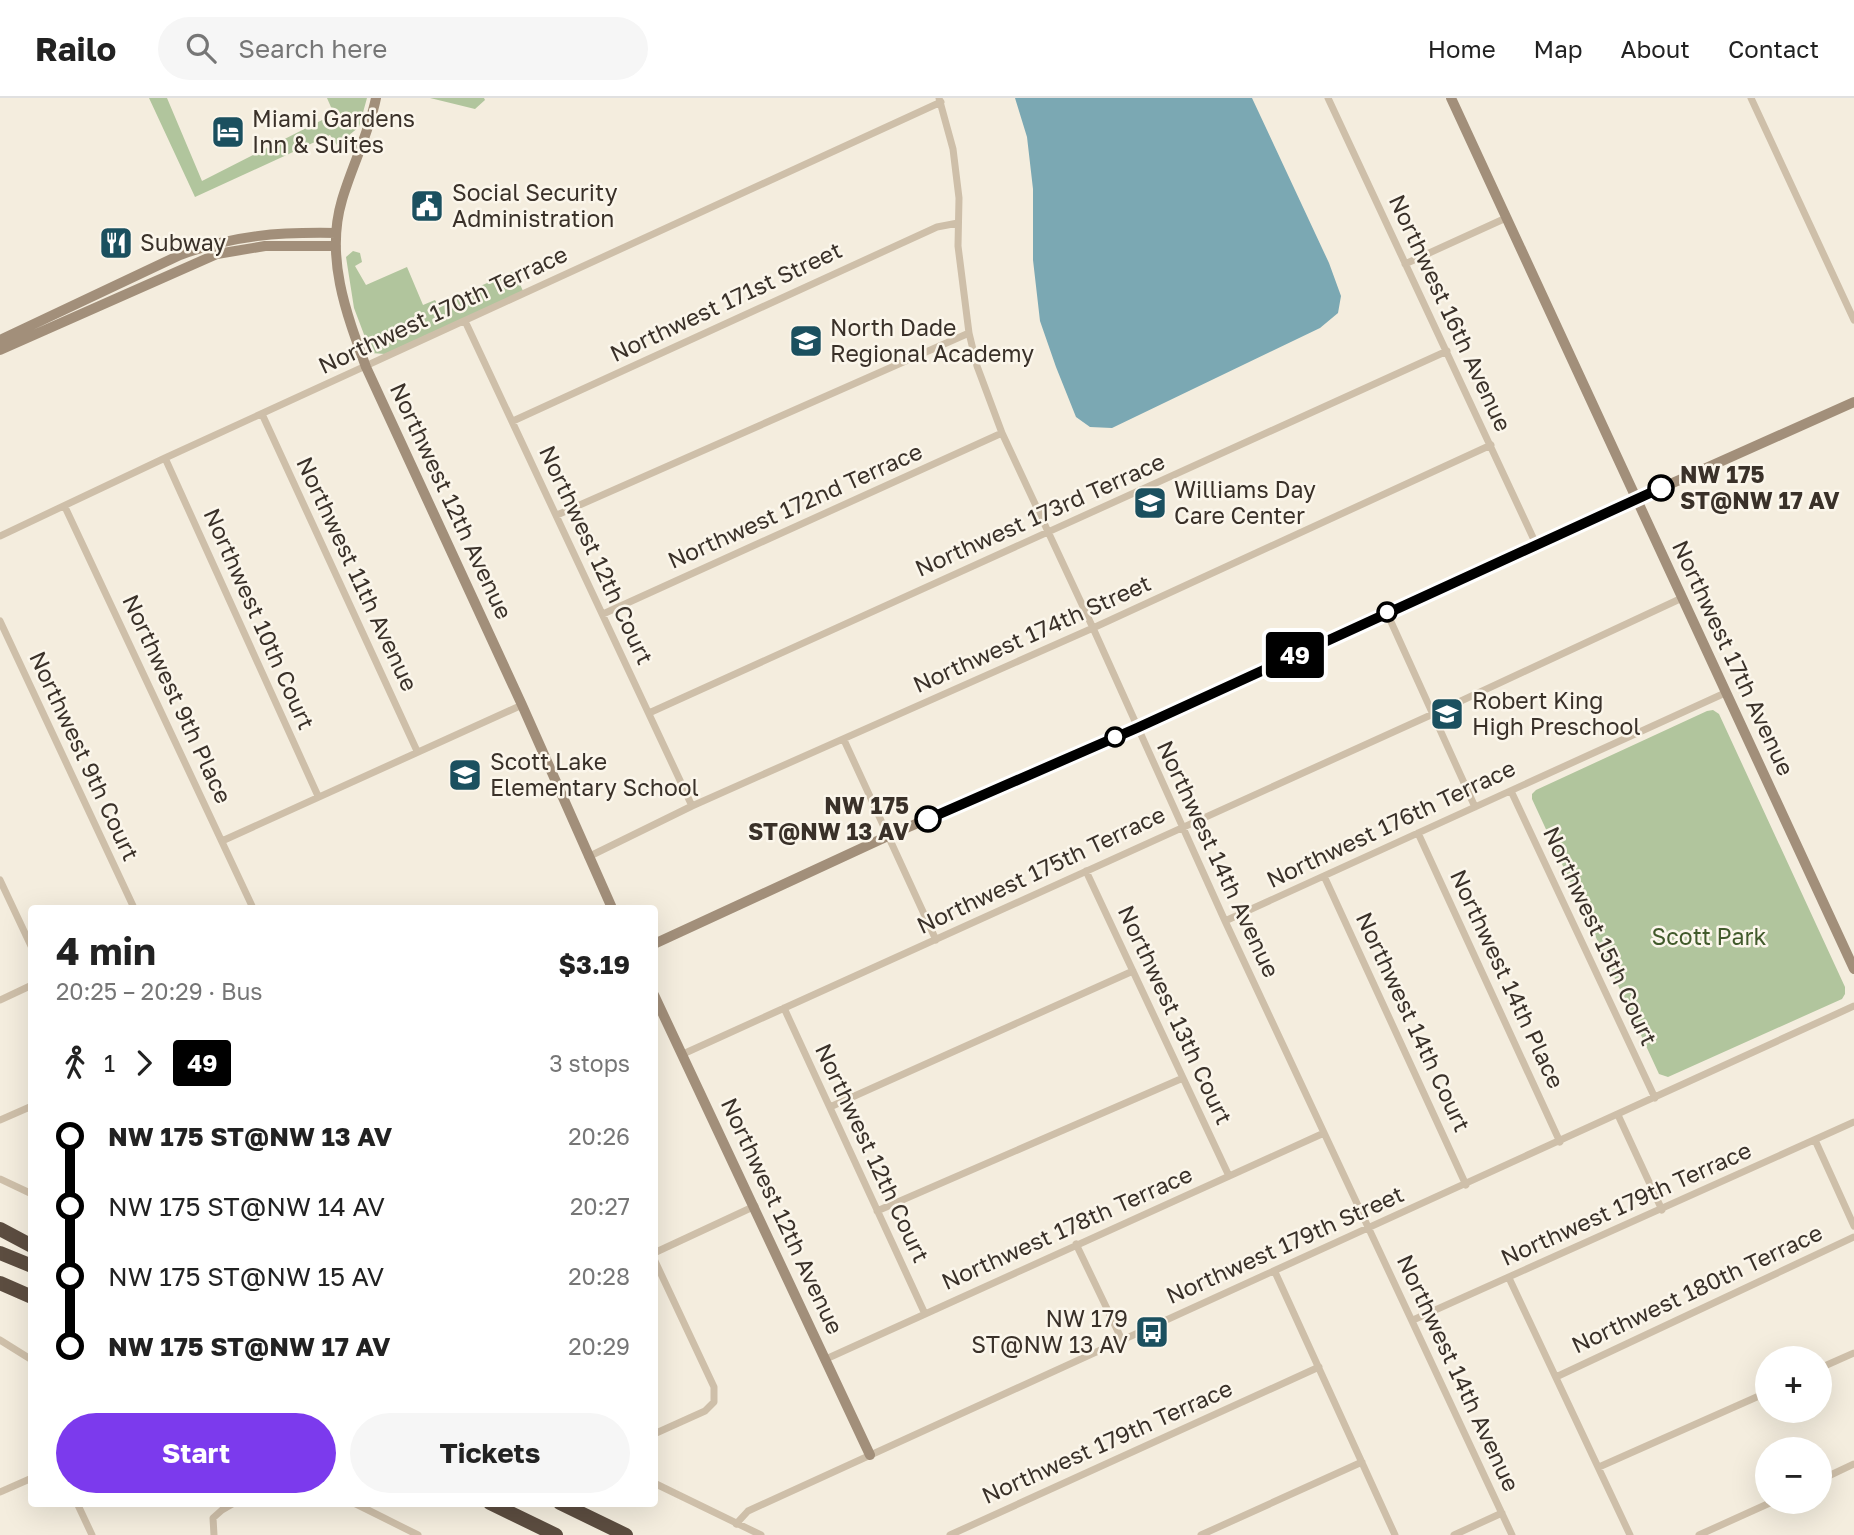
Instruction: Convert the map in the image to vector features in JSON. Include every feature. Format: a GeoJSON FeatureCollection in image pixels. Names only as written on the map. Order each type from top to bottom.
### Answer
{"type":"FeatureCollection","features":[{"type":"Feature","properties":{"kind":"highway"},"geometry":{"type":"LineString","coordinates":[[0,1229],[28,1244]]}},
{"type":"Feature","properties":{"kind":"highway"},"geometry":{"type":"LineString","coordinates":[[0,1253],[28,1264]]}},
{"type":"Feature","properties":{"kind":"highway"},"geometry":{"type":"LineString","coordinates":[[0,1283],[28,1295]]}},
{"type":"Feature","properties":{"kind":"highway"},"geometry":{"type":"LineString","coordinates":[[498,1507],[556,1535]]}},
{"type":"Feature","properties":{"kind":"highway"},"geometry":{"type":"LineString","coordinates":[[568,1507],[626,1535]]}},
{"type":"Feature","properties":{"kind":"street","name":"Northwest 12th Avenue"},"geometry":{"type":"LineString","coordinates":[[376,98],[341,202],[336,233],[340,290],[346,313],[366,367],[522,705],[611,905]]}},
{"type":"Feature","properties":{"kind":"street","name":"Northwest 16th Avenue"},"geometry":{"type":"LineString","coordinates":[[1328,98],[1536,544]]}},
{"type":"Feature","properties":{"kind":"street","name":"Northwest 17th Avenue"},"geometry":{"type":"LineString","coordinates":[[1451,98],[1854,969]]}},
{"type":"Feature","properties":{"kind":"street"},"geometry":{"type":"LineString","coordinates":[[1753,99],[1854,320]]}},
{"type":"Feature","properties":{"kind":"street","name":"Northwest 14th Avenue"},"geometry":{"type":"LineString","coordinates":[[940,100],[953,149],[959,198],[962,292],[969,332],[977,366],[1002,433],[1225,921],[1512,1535]]}},
{"type":"Feature","properties":{"kind":"street","name":"Northwest 170th Terrace"},"geometry":{"type":"LineString","coordinates":[[0,536],[940,100]]}},
{"type":"Feature","properties":{"kind":"street"},"geometry":{"type":"LineString","coordinates":[[1405,264],[1506,218]]}},
{"type":"Feature","properties":{"kind":"street","name":"Northwest 171st Street"},"geometry":{"type":"LineString","coordinates":[[513,421],[937,227],[958,223]]}},
{"type":"Feature","properties":{"kind":"street"},"geometry":{"type":"LineString","coordinates":[[0,350],[7,340],[136,276],[211,243],[279,232],[336,233]]}},
{"type":"Feature","properties":{"kind":"street"},"geometry":{"type":"LineString","coordinates":[[211,243],[217,254]]}},
{"type":"Feature","properties":{"kind":"street"},"geometry":{"type":"LineString","coordinates":[[7,340],[217,254],[265,246],[335,246]]}},
{"type":"Feature","properties":{"kind":"street"},"geometry":{"type":"LineString","coordinates":[[136,276],[141,287]]}},
{"type":"Feature","properties":{"kind":"street","name":"Northwest 12th Court"},"geometry":{"type":"LineString","coordinates":[[465,321],[692,806]]}},
{"type":"Feature","properties":{"kind":"street"},"geometry":{"type":"LineString","coordinates":[[557,514],[969,332]]}},
{"type":"Feature","properties":{"kind":"street","name":"Northwest 173rd Terrace"},"geometry":{"type":"LineString","coordinates":[[649,713],[1447,351]]}},
{"type":"Feature","properties":{"kind":"street"},"geometry":{"type":"LineString","coordinates":[[658,942],[888,836],[1137,728],[1854,401]]}},
{"type":"Feature","properties":{"kind":"street","name":"Northwest 11th Avenue"},"geometry":{"type":"LineString","coordinates":[[262,414],[417,751]]}},
{"type":"Feature","properties":{"kind":"street","name":"Northwest 172nd Terrace"},"geometry":{"type":"LineString","coordinates":[[603,614],[1002,433]]}},
{"type":"Feature","properties":{"kind":"street","name":"Northwest 174th Street"},"geometry":{"type":"LineString","coordinates":[[588,857],[692,806],[1093,628],[1491,445]]}},
{"type":"Feature","properties":{"kind":"street","name":"Northwest 10th Court"},"geometry":{"type":"LineString","coordinates":[[165,458],[318,796]]}},
{"type":"Feature","properties":{"kind":"street","name":"Northwest 9th Place"},"geometry":{"type":"LineString","coordinates":[[65,507],[252,905]]}},
{"type":"Feature","properties":{"kind":"street","name":"Northwest 175th Terrace"},"geometry":{"type":"LineString","coordinates":[[683,1054],[1433,714],[1682,598]]}},
{"type":"Feature","properties":{"kind":"street"},"geometry":{"type":"LineString","coordinates":[[1387,613],[1475,807]]}},
{"type":"Feature","properties":{"kind":"street","name":"Northwest 9th Court"},"geometry":{"type":"LineString","coordinates":[[0,621],[133,905]]}},
{"type":"Feature","properties":{"kind":"street","name":"Northwest 176th Terrace"},"geometry":{"type":"LineString","coordinates":[[1225,921],[1725,693]]}},
{"type":"Feature","properties":{"kind":"street"},"geometry":{"type":"LineString","coordinates":[[222,841],[522,705]]}},
{"type":"Feature","properties":{"kind":"street"},"geometry":{"type":"LineString","coordinates":[[844,740],[936,940]]}},
{"type":"Feature","properties":{"kind":"street","name":"Northwest 15th Court"},"geometry":{"type":"LineString","coordinates":[[1511,790],[1655,1098]]}},
{"type":"Feature","properties":{"kind":"street","name":"Northwest 14th Place"},"geometry":{"type":"LineString","coordinates":[[1418,833],[1560,1142]]}},
{"type":"Feature","properties":{"kind":"street","name":"Northwest 13th Court"},"geometry":{"type":"LineString","coordinates":[[1086,871],[1229,1176]]}},
{"type":"Feature","properties":{"kind":"street","name":"Northwest 14th Court"},"geometry":{"type":"LineString","coordinates":[[1324,876],[1466,1185]]}},
{"type":"Feature","properties":{"kind":"street"},"geometry":{"type":"LineString","coordinates":[[0,881],[28,940]]}},
{"type":"Feature","properties":{"kind":"street"},"geometry":{"type":"LineString","coordinates":[[830,1107],[1133,971]]}},
{"type":"Feature","properties":{"kind":"street"},"geometry":{"type":"LineString","coordinates":[[0,1000],[28,987]]}},
{"type":"Feature","properties":{"kind":"street","name":"Northwest 12th Avenue"},"geometry":{"type":"LineString","coordinates":[[658,1003],[870,1455]]}},
{"type":"Feature","properties":{"kind":"street","name":"Northwest 179th Street"},"geometry":{"type":"LineString","coordinates":[[736,1524],[748,1511],[1854,1006]]}},
{"type":"Feature","properties":{"kind":"street","name":"Northwest 12th Court"},"geometry":{"type":"LineString","coordinates":[[784,1008],[925,1314]]}},
{"type":"Feature","properties":{"kind":"street"},"geometry":{"type":"LineString","coordinates":[[877,1211],[1183,1078]]}},
{"type":"Feature","properties":{"kind":"street"},"geometry":{"type":"LineString","coordinates":[[0,1120],[28,1108]]}},
{"type":"Feature","properties":{"kind":"street"},"geometry":{"type":"LineString","coordinates":[[1619,1115],[1662,1210]]}},
{"type":"Feature","properties":{"kind":"street","name":"Northwest 179th Terrace"},"geometry":{"type":"LineString","coordinates":[[1413,1320],[1854,1122]]}},
{"type":"Feature","properties":{"kind":"street","name":"Northwest 178th Terrace"},"geometry":{"type":"LineString","coordinates":[[826,1359],[1324,1133]]}},
{"type":"Feature","properties":{"kind":"street"},"geometry":{"type":"LineString","coordinates":[[1815,1140],[1854,1226]]}},
{"type":"Feature","properties":{"kind":"street"},"geometry":{"type":"LineString","coordinates":[[0,1179],[28,1192]]}},
{"type":"Feature","properties":{"kind":"street"},"geometry":{"type":"LineString","coordinates":[[658,1251],[755,1206]]}},
{"type":"Feature","properties":{"kind":"street","name":"Northwest 180th Terrace"},"geometry":{"type":"LineString","coordinates":[[1556,1377],[1854,1237]]}},
{"type":"Feature","properties":{"kind":"street"},"geometry":{"type":"LineString","coordinates":[[1076,1244],[1122,1340]]}},
{"type":"Feature","properties":{"kind":"street"},"geometry":{"type":"LineString","coordinates":[[658,1267],[715,1387],[714,1402],[705,1411],[658,1432]]}},
{"type":"Feature","properties":{"kind":"street"},"geometry":{"type":"LineString","coordinates":[[1275,1272],[1395,1535]]}},
{"type":"Feature","properties":{"kind":"street"},"geometry":{"type":"LineString","coordinates":[[1509,1278],[1630,1535]]}},
{"type":"Feature","properties":{"kind":"street"},"geometry":{"type":"LineString","coordinates":[[0,1340],[28,1358]]}},
{"type":"Feature","properties":{"kind":"street"},"geometry":{"type":"LineString","coordinates":[[1832,1363],[1854,1353]]}},
{"type":"Feature","properties":{"kind":"street","name":"Northwest 179th Terrace"},"geometry":{"type":"LineString","coordinates":[[950,1535],[1319,1367]]}},
{"type":"Feature","properties":{"kind":"street"},"geometry":{"type":"LineString","coordinates":[[1599,1468],[1755,1398]]}},
{"type":"Feature","properties":{"kind":"street"},"geometry":{"type":"LineString","coordinates":[[1201,1535],[1362,1462]]}},
{"type":"Feature","properties":{"kind":"street"},"geometry":{"type":"LineString","coordinates":[[1832,1474],[1854,1464]]}},
{"type":"Feature","properties":{"kind":"street"},"geometry":{"type":"LineString","coordinates":[[1,1491],[28,1480]]}},
{"type":"Feature","properties":{"kind":"street"},"geometry":{"type":"LineString","coordinates":[[658,1485],[761,1535]]}},
{"type":"Feature","properties":{"kind":"street"},"geometry":{"type":"LineString","coordinates":[[79,1507],[92,1535]]}},
{"type":"Feature","properties":{"kind":"street"},"geometry":{"type":"LineString","coordinates":[[214,1535],[213,1518],[227,1507]]}},
{"type":"Feature","properties":{"kind":"street"},"geometry":{"type":"LineString","coordinates":[[362,1507],[416,1535]]}},
{"type":"Feature","properties":{"kind":"street"},"geometry":{"type":"LineString","coordinates":[[1699,1535],[1755,1510]]}},
{"type":"Feature","properties":{"kind":"street"},"geometry":{"type":"LineString","coordinates":[[1454,1535],[1502,1513]]}},
{"type":"Feature","properties":{"kind":"green space"},"geometry":{"type":"Polygon","coordinates":[[[149,98],[167,98],[202,181],[334,114],[327,98],[367,98],[359,127],[337,145],[330,135],[195,197],[149,98]]]}},
{"type":"Feature","properties":{"kind":"green space"},"geometry":{"type":"Polygon","coordinates":[[[430,98],[484,98],[485,100],[475,109],[430,98]]]}},
{"type":"Feature","properties":{"kind":"green space"},"geometry":{"type":"Polygon","coordinates":[[[353,251],[360,253],[362,262],[355,266],[366,285],[407,267],[423,305],[435,300],[438,305],[514,271],[523,291],[385,354],[371,353],[354,308],[346,257],[353,251]]]}},
{"type":"Feature","properties":{"kind":"green space","name":"Scott Park"},"geometry":{"type":"Polygon","coordinates":[[[1713,710],[1719,714],[1845,987],[1845,994],[1842,999],[1668,1077],[1659,1074],[1532,794],[1713,710]]]}},
{"type":"Feature","properties":{"kind":"water"},"geometry":{"type":"Polygon","coordinates":[[[1015,98],[1252,98],[1329,263],[1341,296],[1338,313],[1320,328],[1112,428],[1090,427],[1076,417],[1040,321],[1033,260],[1033,189],[1027,137],[1015,98]]]}},
{"type":"Feature","properties":{"kind":"bus line","name":"49"},"geometry":{"type":"LineString","coordinates":[[928,819],[1137,728],[1661,488]]}},
{"type":"Feature","properties":{"kind":"place","name":"Miami Gardens Inn & Suites"},"geometry":{"type":"Point","coordinates":[228,132]}},
{"type":"Feature","properties":{"kind":"place","name":"Social Security Administration"},"geometry":{"type":"Point","coordinates":[427,206]}},
{"type":"Feature","properties":{"kind":"place","name":"Subway"},"geometry":{"type":"Point","coordinates":[116,243]}},
{"type":"Feature","properties":{"kind":"place","name":"North Dade Regional Academy"},"geometry":{"type":"Point","coordinates":[806,341]}},
{"type":"Feature","properties":{"kind":"place","name":"NW 175 ST@NW 17 AV"},"geometry":{"type":"Point","coordinates":[1661,488]}},
{"type":"Feature","properties":{"kind":"place","name":"Williams Day Care Center"},"geometry":{"type":"Point","coordinates":[1150,503]}},
{"type":"Feature","properties":{"kind":"place","name":"Robert King High Preschool"},"geometry":{"type":"Point","coordinates":[1447,714]}},
{"type":"Feature","properties":{"kind":"place","name":"Scott Lake Elementary School"},"geometry":{"type":"Point","coordinates":[465,775]}},
{"type":"Feature","properties":{"kind":"place","name":"NW 175 ST@NW 13 AV"},"geometry":{"type":"Point","coordinates":[928,819]}},
{"type":"Feature","properties":{"kind":"place","name":"NW 179 ST@NW 13 AV"},"geometry":{"type":"Point","coordinates":[1152,1332]}}]}
